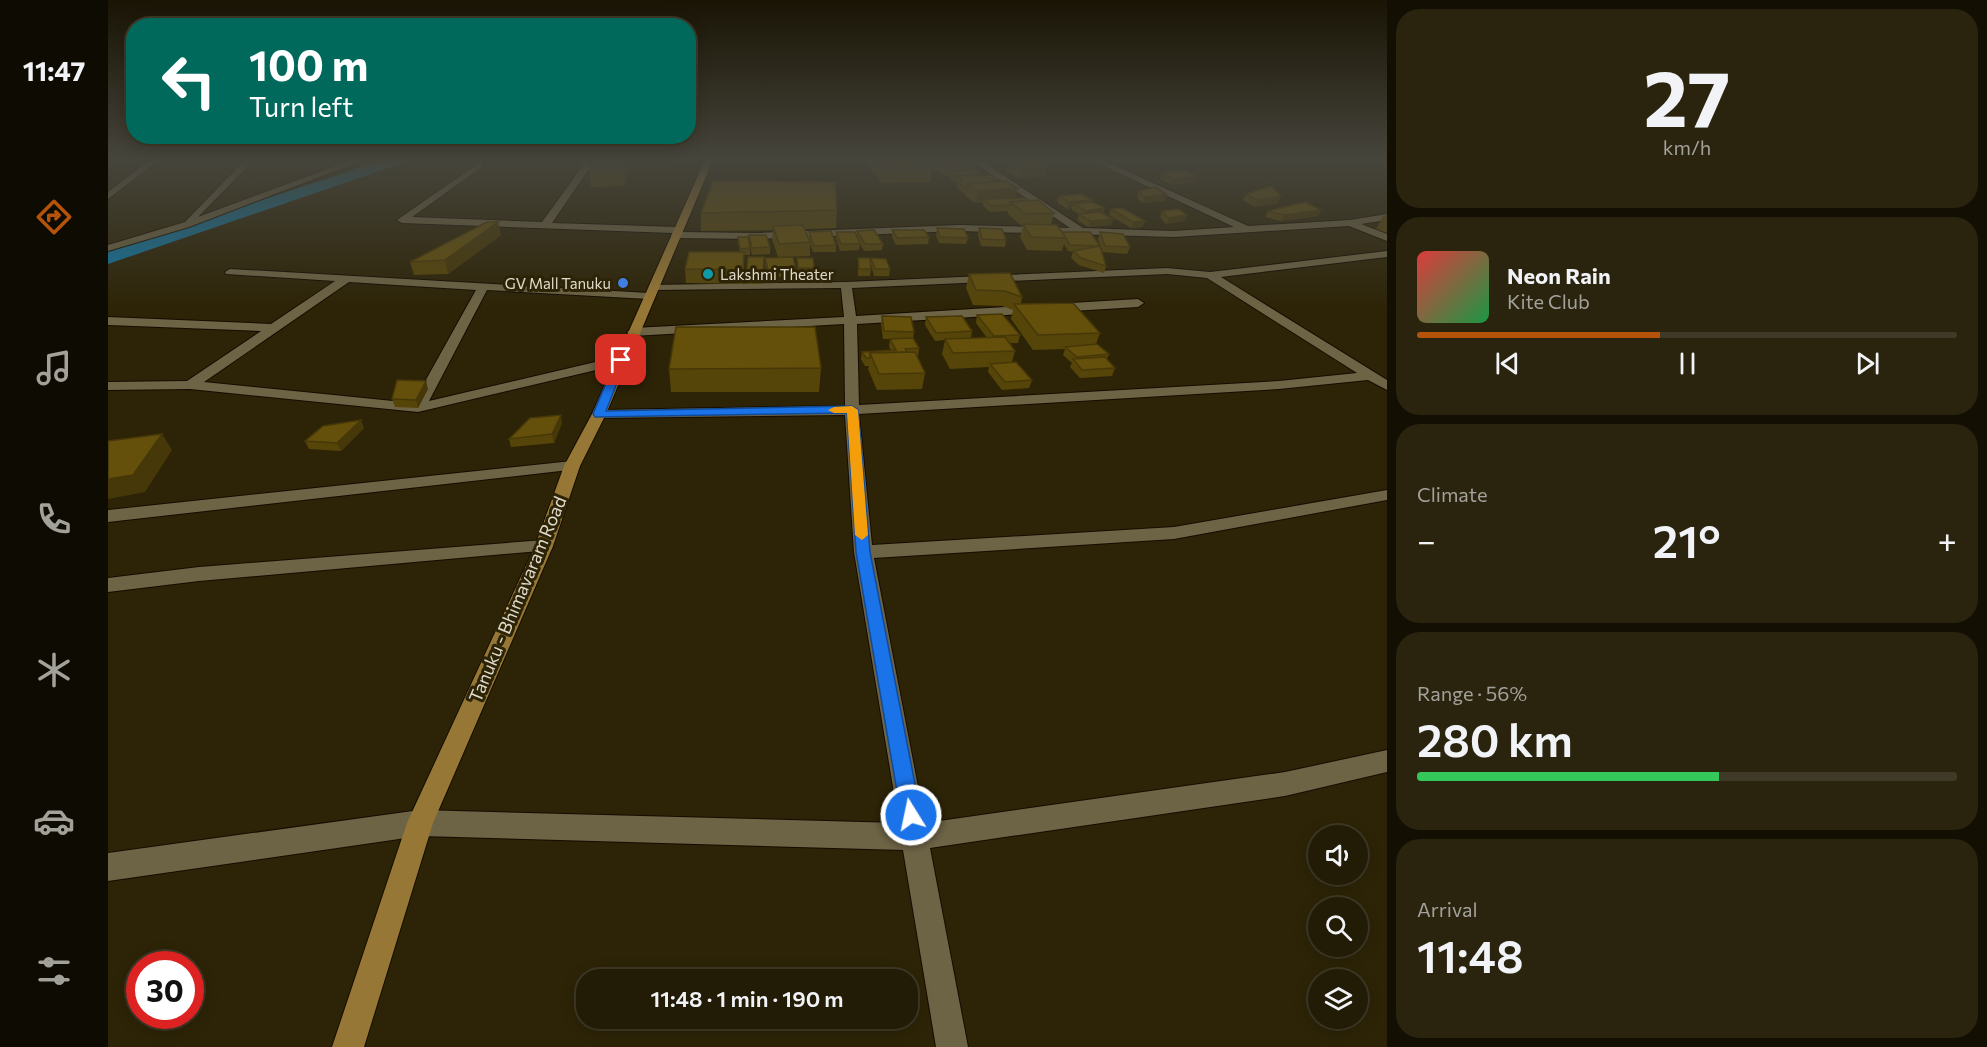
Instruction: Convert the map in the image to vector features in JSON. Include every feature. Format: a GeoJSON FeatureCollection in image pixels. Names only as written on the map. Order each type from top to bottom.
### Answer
{"type":"FeatureCollection","features":[{"type":"Feature","properties":{"kind":"main road","name":"Tanuku - Bhimavaram Road"},"geometry":{"type":"LineString","coordinates":[[348,1047],[420,822],[544,546],[572,466],[599,414],[688,209]]}},
{"type":"Feature","properties":{"kind":"street"},"geometry":{"type":"LineString","coordinates":[[186,225],[202,209]]}},
{"type":"Feature","properties":{"kind":"street"},"geometry":{"type":"LineString","coordinates":[[108,248],[186,225],[227,209]]}},
{"type":"Feature","properties":{"kind":"street"},"geometry":{"type":"LineString","coordinates":[[417,209],[402,220],[755,236],[960,228],[1174,234],[1251,231],[1350,223],[1387,217]]}},
{"type":"Feature","properties":{"kind":"street"},"geometry":{"type":"LineString","coordinates":[[545,225],[556,209]]}},
{"type":"Feature","properties":{"kind":"street"},"geometry":{"type":"LineString","coordinates":[[1047,209],[1079,230]]}},
{"type":"Feature","properties":{"kind":"street"},"geometry":{"type":"LineString","coordinates":[[1202,209],[1251,231]]}},
{"type":"Feature","properties":{"kind":"street"},"geometry":{"type":"LineString","coordinates":[[1350,223],[1387,238]]}},
{"type":"Feature","properties":{"kind":"street"},"geometry":{"type":"LineString","coordinates":[[230,272],[484,286],[651,292],[1167,271],[1210,275],[1387,254]]}},
{"type":"Feature","properties":{"kind":"street"},"geometry":{"type":"LineString","coordinates":[[1210,275],[1387,386]]}},
{"type":"Feature","properties":{"kind":"street"},"geometry":{"type":"LineString","coordinates":[[190,385],[346,279]]}},
{"type":"Feature","properties":{"kind":"street"},"geometry":{"type":"LineString","coordinates":[[846,285],[852,338],[852,410],[863,552],[952,1047]]}},
{"type":"Feature","properties":{"kind":"street"},"geometry":{"type":"LineString","coordinates":[[418,408],[484,286]]}},
{"type":"Feature","properties":{"kind":"street"},"geometry":{"type":"LineString","coordinates":[[633,332],[1019,312],[1138,303]]}},
{"type":"Feature","properties":{"kind":"street"},"geometry":{"type":"LineString","coordinates":[[108,321],[272,328]]}},
{"type":"Feature","properties":{"kind":"street"},"geometry":{"type":"LineString","coordinates":[[108,386],[190,385],[418,408],[621,360]]}},
{"type":"Feature","properties":{"kind":"street"},"geometry":{"type":"LineString","coordinates":[[599,414],[852,410],[1279,386],[1370,376]]}},
{"type":"Feature","properties":{"kind":"street"},"geometry":{"type":"LineString","coordinates":[[108,516],[572,466]]}},
{"type":"Feature","properties":{"kind":"street"},"geometry":{"type":"LineString","coordinates":[[863,552],[1174,533],[1387,495]]}},
{"type":"Feature","properties":{"kind":"street"},"geometry":{"type":"LineString","coordinates":[[108,585],[199,574],[544,546]]}},
{"type":"Feature","properties":{"kind":"street"},"geometry":{"type":"LineString","coordinates":[[108,867],[420,822],[915,837],[1285,784],[1387,760]]}},
{"type":"Feature","properties":{"kind":"building"},"geometry":{"type":"Polygon","coordinates":[[[703,209],[837,210],[701,213],[703,209]]]}},
{"type":"Feature","properties":{"kind":"building"},"geometry":{"type":"Polygon","coordinates":[[[1019,209],[1049,209],[1054,213],[1026,214],[1019,209]]]}},
{"type":"Feature","properties":{"kind":"building"},"geometry":{"type":"Polygon","coordinates":[[[1111,209],[1124,209],[1145,221],[1133,222],[1111,209]]]}},
{"type":"Feature","properties":{"kind":"building"},"geometry":{"type":"Polygon","coordinates":[[[1178,209],[1187,215],[1168,218],[1162,211],[1178,209]]]}},
{"type":"Feature","properties":{"kind":"building"},"geometry":{"type":"Polygon","coordinates":[[[1277,209],[1321,210],[1284,215],[1268,211],[1277,209]]]}},
{"type":"Feature","properties":{"kind":"building"},"geometry":{"type":"Polygon","coordinates":[[[1100,212],[1113,219],[1090,221],[1079,214],[1100,212]]]}},
{"type":"Feature","properties":{"kind":"building"},"geometry":{"type":"Polygon","coordinates":[[[487,222],[498,222],[445,260],[410,262],[487,222]]]}},
{"type":"Feature","properties":{"kind":"building"},"geometry":{"type":"Polygon","coordinates":[[[1023,224],[1057,225],[1066,238],[1031,237],[1023,224]]]}},
{"type":"Feature","properties":{"kind":"building"},"geometry":{"type":"Polygon","coordinates":[[[803,225],[810,242],[779,244],[773,226],[803,225]]]}},
{"type":"Feature","properties":{"kind":"building"},"geometry":{"type":"Polygon","coordinates":[[[937,228],[964,229],[968,238],[940,237],[937,228]]]}},
{"type":"Feature","properties":{"kind":"building"},"geometry":{"type":"Polygon","coordinates":[[[979,228],[1002,229],[1006,240],[982,239],[979,228]]]}},
{"type":"Feature","properties":{"kind":"building"},"geometry":{"type":"Polygon","coordinates":[[[874,230],[883,244],[865,244],[857,231],[874,230]]]}},
{"type":"Feature","properties":{"kind":"building"},"geometry":{"type":"Polygon","coordinates":[[[892,230],[924,230],[929,237],[897,238],[892,230]]]}},
{"type":"Feature","properties":{"kind":"building"},"geometry":{"type":"Polygon","coordinates":[[[831,231],[836,245],[814,246],[809,232],[831,231]]]}},
{"type":"Feature","properties":{"kind":"building"},"geometry":{"type":"Polygon","coordinates":[[[836,232],[855,232],[860,244],[841,244],[836,232]]]}},
{"type":"Feature","properties":{"kind":"building"},"geometry":{"type":"Polygon","coordinates":[[[1062,232],[1090,232],[1100,246],[1070,245],[1062,232]]]}},
{"type":"Feature","properties":{"kind":"building"},"geometry":{"type":"Polygon","coordinates":[[[1100,232],[1123,234],[1130,247],[1105,246],[1100,232]]]}},
{"type":"Feature","properties":{"kind":"building"},"geometry":{"type":"Polygon","coordinates":[[[749,235],[766,235],[770,247],[752,248],[749,235]]]}},
{"type":"Feature","properties":{"kind":"building"},"geometry":{"type":"Polygon","coordinates":[[[738,237],[748,237],[750,248],[740,249],[738,237]]]}},
{"type":"Feature","properties":{"kind":"building"},"geometry":{"type":"Polygon","coordinates":[[[1100,246],[1106,266],[1081,258],[1073,251],[1100,246]]]}},
{"type":"Feature","properties":{"kind":"building"},"geometry":{"type":"Polygon","coordinates":[[[689,252],[744,252],[743,270],[685,269],[689,252]]]}},
{"type":"Feature","properties":{"kind":"building"},"geometry":{"type":"Polygon","coordinates":[[[748,257],[764,257],[763,277],[746,277],[748,257]]]}},
{"type":"Feature","properties":{"kind":"building"},"geometry":{"type":"Polygon","coordinates":[[[793,257],[796,269],[768,270],[765,258],[793,257]]]}},
{"type":"Feature","properties":{"kind":"building"},"geometry":{"type":"Polygon","coordinates":[[[797,258],[813,258],[814,268],[798,268],[797,258]]]}},
{"type":"Feature","properties":{"kind":"building"},"geometry":{"type":"Polygon","coordinates":[[[858,258],[870,258],[871,269],[859,269],[858,258]]]}},
{"type":"Feature","properties":{"kind":"building"},"geometry":{"type":"Polygon","coordinates":[[[871,258],[886,259],[890,269],[875,269],[871,258]]]}},
{"type":"Feature","properties":{"kind":"building"},"geometry":{"type":"Polygon","coordinates":[[[1010,273],[1022,297],[1005,291],[976,290],[969,274],[1010,273]]]}},
{"type":"Feature","properties":{"kind":"building"},"geometry":{"type":"Polygon","coordinates":[[[1073,303],[1100,333],[1038,335],[1014,304],[1073,303]]]}},
{"type":"Feature","properties":{"kind":"building"},"geometry":{"type":"Polygon","coordinates":[[[1002,314],[1020,335],[994,336],[977,315],[1002,314]]]}},
{"type":"Feature","properties":{"kind":"building"},"geometry":{"type":"Polygon","coordinates":[[[882,316],[911,317],[914,332],[884,331],[882,316]]]}},
{"type":"Feature","properties":{"kind":"building"},"geometry":{"type":"Polygon","coordinates":[[[962,316],[972,331],[936,333],[926,317],[962,316]]]}},
{"type":"Feature","properties":{"kind":"building"},"geometry":{"type":"Polygon","coordinates":[[[676,327],[815,327],[821,368],[669,369],[676,327]]]}},
{"type":"Feature","properties":{"kind":"building"},"geometry":{"type":"Polygon","coordinates":[[[1005,337],[1015,351],[953,353],[945,339],[1005,337]]]}},
{"type":"Feature","properties":{"kind":"building"},"geometry":{"type":"Polygon","coordinates":[[[913,338],[919,348],[905,349],[907,352],[870,353],[870,358],[866,358],[862,352],[896,350],[890,339],[913,338]]]}},
{"type":"Feature","properties":{"kind":"building"},"geometry":{"type":"Polygon","coordinates":[[[1097,344],[1109,354],[1077,357],[1065,347],[1097,344]]]}},
{"type":"Feature","properties":{"kind":"building"},"geometry":{"type":"Polygon","coordinates":[[[915,352],[925,373],[879,374],[870,353],[915,352]]]}},
{"type":"Feature","properties":{"kind":"building"},"geometry":{"type":"Polygon","coordinates":[[[1105,357],[1115,368],[1082,370],[1073,359],[1105,357]]]}},
{"type":"Feature","properties":{"kind":"building"},"geometry":{"type":"Polygon","coordinates":[[[1016,362],[1032,380],[1005,382],[990,364],[1016,362]]]}},
{"type":"Feature","properties":{"kind":"building"},"geometry":{"type":"Polygon","coordinates":[[[397,380],[426,381],[416,400],[392,399],[397,380]]]}},
{"type":"Feature","properties":{"kind":"building"},"geometry":{"type":"Polygon","coordinates":[[[561,415],[552,434],[509,439],[530,418],[561,415]]]}},
{"type":"Feature","properties":{"kind":"building"},"geometry":{"type":"Polygon","coordinates":[[[361,420],[337,443],[305,441],[323,426],[361,420]]]}},
{"type":"Feature","properties":{"kind":"building"},"geometry":{"type":"Polygon","coordinates":[[[162,434],[133,475],[108,479],[108,441],[162,434]]]}},
{"type":"Feature","properties":{"kind":"waterway"},"geometry":{"type":"LineString","coordinates":[[108,258],[253,209]]}},
{"type":"Feature","properties":{"kind":"slow traffic"},"geometry":{"type":"LineString","coordinates":[[834,410],[852,410],[862,535]]}},
{"type":"Feature","properties":{"kind":"place","name":"Lakshmi Theater"},"geometry":{"type":"Point","coordinates":[708,274]}},
{"type":"Feature","properties":{"kind":"place","name":"GV Mall Tanuku"},"geometry":{"type":"Point","coordinates":[623,283]}},
{"type":"Feature","properties":{"kind":"route"},"geometry":{"type":"LineString","coordinates":[[621,360],[599,414],[852,410],[863,552],[911,815]]}}]}
